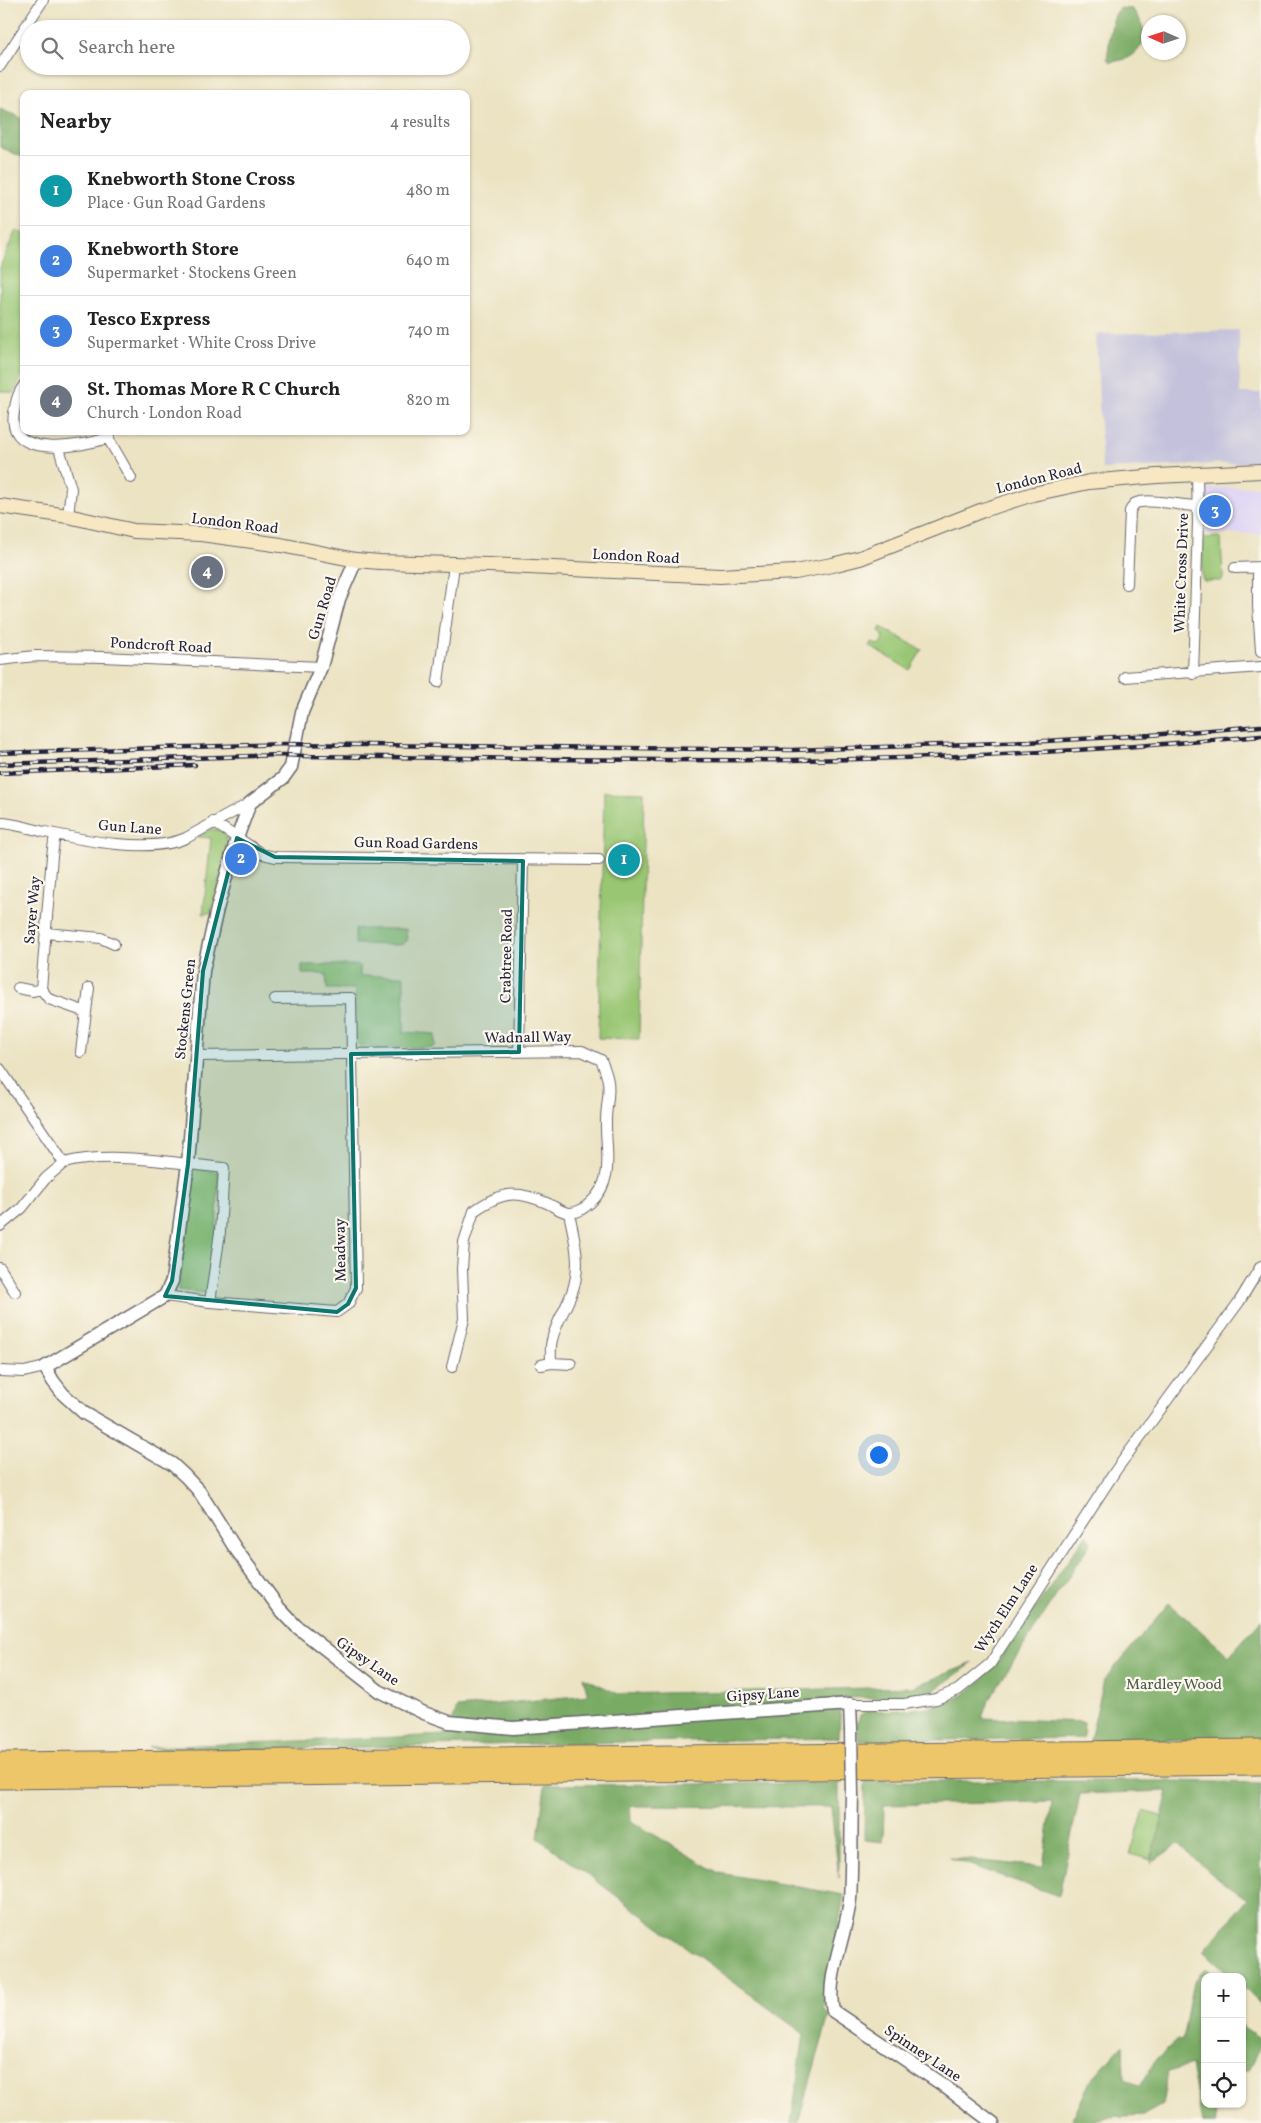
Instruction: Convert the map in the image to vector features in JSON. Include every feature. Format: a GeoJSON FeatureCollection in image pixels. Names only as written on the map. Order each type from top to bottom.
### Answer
{"type":"FeatureCollection","features":[{"type":"Feature","properties":{"kind":"highway"},"geometry":{"type":"LineString","coordinates":[[0,1762],[1261,1749]]}},
{"type":"Feature","properties":{"kind":"highway"},"geometry":{"type":"LineString","coordinates":[[0,1779],[1261,1765]]}},
{"type":"Feature","properties":{"kind":"main road","name":"London Road"},"geometry":{"type":"LineString","coordinates":[[0,506],[68,516],[134,531],[200,534],[281,545],[356,560],[720,576],[795,572],[860,558],[946,523],[1033,494],[1089,482],[1261,471]]}},
{"type":"Feature","properties":{"kind":"street"},"geometry":{"type":"LineString","coordinates":[[30,20],[43,0]]}},
{"type":"Feature","properties":{"kind":"street"},"geometry":{"type":"LineString","coordinates":[[0,66],[20,35]]}},
{"type":"Feature","properties":{"kind":"street"},"geometry":{"type":"LineString","coordinates":[[20,389],[13,420],[15,430],[20,436],[34,444],[59,448],[110,435],[131,478]]}},
{"type":"Feature","properties":{"kind":"street"},"geometry":{"type":"LineString","coordinates":[[59,448],[71,489],[68,516]]}},
{"type":"Feature","properties":{"kind":"street","name":"White Cross Drive"},"geometry":{"type":"LineString","coordinates":[[1193,674],[1198,506],[1196,474]]}},
{"type":"Feature","properties":{"kind":"street"},"geometry":{"type":"LineString","coordinates":[[1128,584],[1130,512],[1134,504],[1150,501],[1182,506],[1198,506]]}},
{"type":"Feature","properties":{"kind":"street","name":"Gun Road"},"geometry":{"type":"LineString","coordinates":[[250,804],[283,778],[291,766],[300,717],[321,667],[339,599],[356,560]]}},
{"type":"Feature","properties":{"kind":"street"},"geometry":{"type":"LineString","coordinates":[[438,682],[454,565]]}},
{"type":"Feature","properties":{"kind":"street"},"geometry":{"type":"LineString","coordinates":[[1235,568],[1260,567],[1258,606],[1261,651]]}},
{"type":"Feature","properties":{"kind":"street","name":"Pondcroft Road"},"geometry":{"type":"LineString","coordinates":[[0,660],[35,656],[94,657],[321,667]]}},
{"type":"Feature","properties":{"kind":"street"},"geometry":{"type":"LineString","coordinates":[[1125,677],[1193,674],[1261,667]]}},
{"type":"Feature","properties":{"kind":"street","name":"Gun Lane"},"geometry":{"type":"LineString","coordinates":[[0,823],[107,842],[158,846],[175,843],[250,804]]}},
{"type":"Feature","properties":{"kind":"street","name":"Stockens Green"},"geometry":{"type":"LineString","coordinates":[[165,1296],[172,1280],[188,1164],[203,971],[217,909],[237,838],[250,804]]}},
{"type":"Feature","properties":{"kind":"street","name":"Gun Road Gardens"},"geometry":{"type":"LineString","coordinates":[[213,822],[262,854],[275,857],[445,857],[523,861],[599,860]]}},
{"type":"Feature","properties":{"kind":"street","name":"Sayer Way"},"geometry":{"type":"LineString","coordinates":[[41,989],[55,834]]}},
{"type":"Feature","properties":{"kind":"street","name":"Crabtree Road"},"geometry":{"type":"LineString","coordinates":[[519,1052],[523,861]]}},
{"type":"Feature","properties":{"kind":"street"},"geometry":{"type":"LineString","coordinates":[[46,933],[101,938],[114,944]]}},
{"type":"Feature","properties":{"kind":"street"},"geometry":{"type":"LineString","coordinates":[[18,988],[33,991],[41,989],[49,999],[86,1012]]}},
{"type":"Feature","properties":{"kind":"street"},"geometry":{"type":"LineString","coordinates":[[81,1052],[88,988]]}},
{"type":"Feature","properties":{"kind":"street","name":"Meadway"},"geometry":{"type":"LineString","coordinates":[[165,1296],[210,1302],[337,1312],[348,1304],[356,1288],[351,998],[275,999]]}},
{"type":"Feature","properties":{"kind":"street","name":"Wadnall Way"},"geometry":{"type":"LineString","coordinates":[[197,1056],[582,1051],[601,1060],[608,1083],[606,1121],[608,1170],[604,1183],[595,1198],[581,1210],[569,1213]]}},
{"type":"Feature","properties":{"kind":"street"},"geometry":{"type":"LineString","coordinates":[[0,1069],[64,1163]]}},
{"type":"Feature","properties":{"kind":"street"},"geometry":{"type":"LineString","coordinates":[[0,1226],[22,1208],[46,1178],[64,1163],[93,1157],[224,1168],[220,1232],[210,1302]]}},
{"type":"Feature","properties":{"kind":"street"},"geometry":{"type":"LineString","coordinates":[[452,1367],[464,1319],[462,1269],[464,1242],[474,1211],[497,1196],[514,1194],[531,1197],[569,1213],[577,1255],[577,1270],[574,1286],[552,1340],[546,1364],[571,1364]]}},
{"type":"Feature","properties":{"kind":"street","name":"Wych Elm Lane"},"geometry":{"type":"LineString","coordinates":[[850,1704],[904,1704],[936,1699],[958,1690],[990,1664],[1116,1470],[1233,1310],[1261,1266]]}},
{"type":"Feature","properties":{"kind":"street"},"geometry":{"type":"LineString","coordinates":[[0,1268],[15,1292]]}},
{"type":"Feature","properties":{"kind":"street"},"geometry":{"type":"LineString","coordinates":[[0,1372],[24,1372],[45,1367],[165,1296]]}},
{"type":"Feature","properties":{"kind":"street","name":"Gipsy Lane"},"geometry":{"type":"LineString","coordinates":[[45,1367],[63,1394],[84,1413],[172,1464],[186,1476],[200,1491],[235,1548],[279,1608],[296,1626],[321,1648],[378,1691],[424,1713],[450,1722],[513,1728],[850,1704]]}},
{"type":"Feature","properties":{"kind":"street","name":"Spinney Lane"},"geometry":{"type":"LineString","coordinates":[[850,1704],[852,1796],[850,1900],[832,1986],[830,2000],[832,2011],[940,2083],[993,2123]]}},
{"type":"Feature","properties":{"kind":"highlighted area"},"geometry":{"type":"Polygon","coordinates":[[[237,838],[275,857],[523,861],[519,1052],[351,1054],[356,1288],[348,1304],[337,1312],[165,1296],[172,1281],[188,1164],[203,971],[237,838]]]}},
{"type":"Feature","properties":{"kind":"shaded area"},"geometry":{"type":"Polygon","coordinates":[[[1239,330],[1240,393],[1261,393],[1261,462],[1102,469],[1096,334],[1239,330]]]}},
{"type":"Feature","properties":{"kind":"shaded area"},"geometry":{"type":"Polygon","coordinates":[[[1261,486],[1261,534],[1205,534],[1204,489],[1261,486]]]}},
{"type":"Feature","properties":{"kind":"green space"},"geometry":{"type":"Polygon","coordinates":[[[1119,8],[1132,9],[1137,15],[1141,23],[1141,47],[1130,57],[1110,62],[1107,59],[1110,33],[1119,8]]]}},
{"type":"Feature","properties":{"kind":"green space"},"geometry":{"type":"Polygon","coordinates":[[[0,109],[20,117],[20,156],[0,147],[0,109]]]}},
{"type":"Feature","properties":{"kind":"green space"},"geometry":{"type":"Polygon","coordinates":[[[16,230],[20,232],[20,380],[14,393],[0,391],[0,267],[16,230]]]}},
{"type":"Feature","properties":{"kind":"green space"},"geometry":{"type":"Polygon","coordinates":[[[1219,537],[1221,539],[1223,579],[1220,581],[1204,581],[1202,578],[1203,540],[1205,538],[1219,537]]]}},
{"type":"Feature","properties":{"kind":"green space"},"geometry":{"type":"Polygon","coordinates":[[[881,627],[922,650],[910,670],[869,646],[872,642],[877,645],[883,642],[883,635],[879,631],[881,627]]]}},
{"type":"Feature","properties":{"kind":"green space"},"geometry":{"type":"Polygon","coordinates":[[[604,791],[644,792],[639,1039],[598,1038],[604,791]]]}},
{"type":"Feature","properties":{"kind":"green space"},"geometry":{"type":"Polygon","coordinates":[[[211,829],[219,830],[225,834],[229,846],[211,913],[203,914],[211,838],[197,837],[211,829]]]}},
{"type":"Feature","properties":{"kind":"green space"},"geometry":{"type":"Polygon","coordinates":[[[355,929],[406,929],[407,941],[404,944],[398,945],[355,944],[355,929]]]}},
{"type":"Feature","properties":{"kind":"green space"},"geometry":{"type":"Polygon","coordinates":[[[302,965],[357,965],[360,966],[360,976],[404,976],[404,1032],[435,1034],[435,1045],[432,1047],[380,1048],[360,1046],[355,1039],[355,989],[327,989],[326,974],[302,974],[302,965]]]}},
{"type":"Feature","properties":{"kind":"green space"},"geometry":{"type":"Polygon","coordinates":[[[192,1168],[219,1172],[216,1235],[206,1293],[178,1290],[192,1168]]]}},
{"type":"Feature","properties":{"kind":"green space"},"geometry":{"type":"Polygon","coordinates":[[[1086,1535],[1091,1542],[988,1701],[982,1718],[1084,1722],[1083,1738],[859,1741],[857,1724],[860,1715],[867,1711],[914,1709],[937,1705],[959,1697],[975,1686],[997,1663],[1086,1535]]]}},
{"type":"Feature","properties":{"kind":"green space","name":"Mardley Wood"},"geometry":{"type":"Polygon","coordinates":[[[1169,1603],[1229,1656],[1261,1620],[1261,1741],[1090,1740],[1104,1680],[1169,1603]]]}},
{"type":"Feature","properties":{"kind":"green space"},"geometry":{"type":"Polygon","coordinates":[[[973,1663],[924,1697],[841,1698],[839,1738],[169,1751],[148,1747],[448,1735],[457,1708],[588,1695],[583,1677],[618,1694],[912,1687],[973,1663]]]}},
{"type":"Feature","properties":{"kind":"green space"},"geometry":{"type":"Polygon","coordinates":[[[865,1781],[1172,1781],[1261,1783],[1261,2005],[1246,1990],[1246,1973],[1228,1973],[1204,1951],[1247,1899],[1213,1875],[1178,1844],[1151,1863],[1168,1791],[1080,1794],[1059,1896],[950,1858],[1043,1867],[1052,1802],[884,1805],[883,1842],[864,1840],[865,1781]]]}},
{"type":"Feature","properties":{"kind":"green space"},"geometry":{"type":"Polygon","coordinates":[[[839,1783],[839,1878],[831,1807],[630,1806],[631,1821],[719,1873],[844,1895],[824,2008],[829,2016],[798,2123],[791,2123],[804,2034],[538,1838],[545,1785],[839,1783]]]}},
{"type":"Feature","properties":{"kind":"green space"},"geometry":{"type":"Polygon","coordinates":[[[1144,1811],[1164,1817],[1151,1860],[1130,1854],[1144,1811]]]}},
{"type":"Feature","properties":{"kind":"green space"},"geometry":{"type":"Polygon","coordinates":[[[1206,1969],[1211,1973],[1202,1973],[1206,1969]]]}},
{"type":"Feature","properties":{"kind":"green space"},"geometry":{"type":"Polygon","coordinates":[[[1201,1974],[1201,2108],[1214,2108],[1216,2123],[1202,2123],[1191,2065],[1168,2072],[1162,2105],[1144,2115],[1106,2117],[1086,2123],[1071,2123],[1090,2081],[1123,2044],[1124,2078],[1140,2087],[1156,2059],[1177,2040],[1182,2041],[1193,1981],[1201,1974]]]}},
{"type":"Feature","properties":{"kind":"green space"},"geometry":{"type":"Polygon","coordinates":[[[1246,2029],[1261,2039],[1261,2044],[1248,2070],[1246,2070],[1246,2029]]]}},
{"type":"Feature","properties":{"kind":"railway"},"geometry":{"type":"LineString","coordinates":[[0,753],[285,744],[792,750],[1028,742],[1261,726]]}},
{"type":"Feature","properties":{"kind":"railway"},"geometry":{"type":"LineString","coordinates":[[0,764],[283,755],[608,760],[908,758],[1144,746],[1261,736]]}},
{"type":"Feature","properties":{"kind":"railway"},"geometry":{"type":"LineString","coordinates":[[0,773],[195,765]]}},
{"type":"Feature","properties":{"kind":"place","name":"Tesco Express"},"geometry":{"type":"Point","coordinates":[1215,511]}},
{"type":"Feature","properties":{"kind":"place","name":"St. Thomas More R C Church"},"geometry":{"type":"Point","coordinates":[207,572]}},
{"type":"Feature","properties":{"kind":"place","name":"Knebworth Store"},"geometry":{"type":"Point","coordinates":[241,859]}},
{"type":"Feature","properties":{"kind":"place","name":"Knebworth Stone Cross"},"geometry":{"type":"Point","coordinates":[624,860]}}]}
